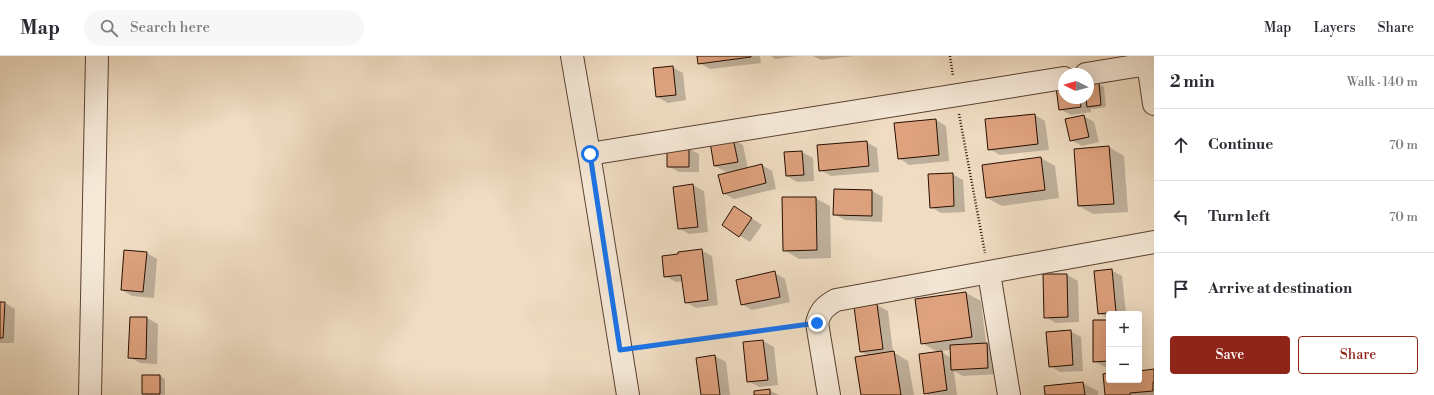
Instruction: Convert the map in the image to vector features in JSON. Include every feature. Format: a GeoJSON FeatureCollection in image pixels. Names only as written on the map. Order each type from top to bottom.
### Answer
{"type":"FeatureCollection","features":[{"type":"Feature","properties":{"kind":"street"},"geometry":{"type":"LineString","coordinates":[[90,395],[97,56]]}},
{"type":"Feature","properties":{"kind":"street"},"geometry":{"type":"LineString","coordinates":[[572,56],[590,154],[628,395]]}},
{"type":"Feature","properties":{"kind":"street"},"geometry":{"type":"LineString","coordinates":[[1094,72],[1147,60],[1154,104]]}},
{"type":"Feature","properties":{"kind":"street"},"geometry":{"type":"LineString","coordinates":[[590,154],[1058,79]]}},
{"type":"Feature","properties":{"kind":"street"},"geometry":{"type":"LineString","coordinates":[[829,395],[817,323],[819,315],[823,309],[836,300],[1154,242]]}},
{"type":"Feature","properties":{"kind":"street"},"geometry":{"type":"LineString","coordinates":[[989,273],[1009,395]]}},
{"type":"Feature","properties":{"kind":"path"},"geometry":{"type":"LineString","coordinates":[[950,56],[989,273]]}},
{"type":"Feature","properties":{"kind":"path"},"geometry":{"type":"LineString","coordinates":[[620,350],[817,323]]}},
{"type":"Feature","properties":{"kind":"building"},"geometry":{"type":"Polygon","coordinates":[[[697,56],[751,56],[751,57],[698,64],[697,56]]]}},
{"type":"Feature","properties":{"kind":"building"},"geometry":{"type":"Polygon","coordinates":[[[673,66],[676,95],[656,97],[653,68],[673,66]]]}},
{"type":"Feature","properties":{"kind":"building"},"geometry":{"type":"Polygon","coordinates":[[[1094,83],[1099,83],[1101,105],[1087,107],[1087,104],[1094,104],[1094,83]]]}},
{"type":"Feature","properties":{"kind":"building"},"geometry":{"type":"Polygon","coordinates":[[[1056,87],[1058,87],[1058,102],[1056,87]]]}},
{"type":"Feature","properties":{"kind":"building"},"geometry":{"type":"Polygon","coordinates":[[[1058,104],[1081,104],[1081,107],[1059,110],[1058,104]]]}},
{"type":"Feature","properties":{"kind":"building"},"geometry":{"type":"Polygon","coordinates":[[[1035,114],[1038,144],[988,150],[985,119],[1035,114]]]}},
{"type":"Feature","properties":{"kind":"building"},"geometry":{"type":"Polygon","coordinates":[[[1084,115],[1089,137],[1070,141],[1065,119],[1084,115]]]}},
{"type":"Feature","properties":{"kind":"building"},"geometry":{"type":"Polygon","coordinates":[[[936,119],[939,155],[898,159],[894,123],[936,119]]]}},
{"type":"Feature","properties":{"kind":"building"},"geometry":{"type":"Polygon","coordinates":[[[733,138],[738,162],[714,166],[710,142],[733,138]]]}},
{"type":"Feature","properties":{"kind":"building"},"geometry":{"type":"Polygon","coordinates":[[[867,141],[869,166],[819,171],[817,145],[867,141]]]}},
{"type":"Feature","properties":{"kind":"building"},"geometry":{"type":"Polygon","coordinates":[[[1109,146],[1114,204],[1078,206],[1074,149],[1109,146]]]}},
{"type":"Feature","properties":{"kind":"building"},"geometry":{"type":"Polygon","coordinates":[[[667,147],[689,147],[689,167],[667,167],[667,147]]]}},
{"type":"Feature","properties":{"kind":"building"},"geometry":{"type":"Polygon","coordinates":[[[802,151],[804,175],[786,176],[784,152],[802,151]]]}},
{"type":"Feature","properties":{"kind":"building"},"geometry":{"type":"Polygon","coordinates":[[[1041,157],[1045,190],[986,198],[982,165],[1041,157]]]}},
{"type":"Feature","properties":{"kind":"building"},"geometry":{"type":"Polygon","coordinates":[[[762,164],[766,183],[723,194],[718,175],[762,164]]]}},
{"type":"Feature","properties":{"kind":"building"},"geometry":{"type":"Polygon","coordinates":[[[953,173],[954,206],[930,208],[928,174],[953,173]]]}},
{"type":"Feature","properties":{"kind":"building"},"geometry":{"type":"Polygon","coordinates":[[[693,184],[698,227],[678,229],[673,187],[693,184]]]}},
{"type":"Feature","properties":{"kind":"building"},"geometry":{"type":"Polygon","coordinates":[[[834,189],[872,190],[872,216],[833,215],[834,189]]]}},
{"type":"Feature","properties":{"kind":"building"},"geometry":{"type":"Polygon","coordinates":[[[782,197],[816,197],[817,250],[783,251],[782,197]]]}},
{"type":"Feature","properties":{"kind":"building"},"geometry":{"type":"Polygon","coordinates":[[[734,206],[752,218],[739,237],[722,225],[734,206]]]}},
{"type":"Feature","properties":{"kind":"building"},"geometry":{"type":"Polygon","coordinates":[[[702,249],[708,300],[685,303],[681,275],[664,277],[662,256],[702,249]]]}},
{"type":"Feature","properties":{"kind":"building"},"geometry":{"type":"Polygon","coordinates":[[[124,250],[147,252],[143,292],[121,290],[124,250]]]}},
{"type":"Feature","properties":{"kind":"building"},"geometry":{"type":"Polygon","coordinates":[[[1112,269],[1116,311],[1106,311],[1106,313],[1098,314],[1094,271],[1112,269]]]}},
{"type":"Feature","properties":{"kind":"building"},"geometry":{"type":"Polygon","coordinates":[[[775,271],[780,297],[741,305],[736,280],[775,271]]]}},
{"type":"Feature","properties":{"kind":"building"},"geometry":{"type":"Polygon","coordinates":[[[1043,274],[1067,274],[1068,317],[1044,318],[1043,274]]]}},
{"type":"Feature","properties":{"kind":"building"},"geometry":{"type":"Polygon","coordinates":[[[966,292],[972,337],[921,344],[915,299],[966,292]]]}},
{"type":"Feature","properties":{"kind":"building"},"geometry":{"type":"Polygon","coordinates":[[[0,302],[5,302],[3,338],[0,338],[0,302]]]}},
{"type":"Feature","properties":{"kind":"building"},"geometry":{"type":"Polygon","coordinates":[[[877,304],[883,349],[860,352],[854,307],[877,304]]]}},
{"type":"Feature","properties":{"kind":"building"},"geometry":{"type":"Polygon","coordinates":[[[130,317],[147,317],[146,359],[128,358],[130,317]]]}},
{"type":"Feature","properties":{"kind":"building"},"geometry":{"type":"Polygon","coordinates":[[[1093,320],[1106,320],[1106,361],[1093,362],[1093,320]]]}},
{"type":"Feature","properties":{"kind":"building"},"geometry":{"type":"Polygon","coordinates":[[[1071,330],[1073,365],[1049,367],[1046,332],[1071,330]]]}},
{"type":"Feature","properties":{"kind":"building"},"geometry":{"type":"Polygon","coordinates":[[[763,340],[768,380],[747,382],[743,342],[763,340]]]}},
{"type":"Feature","properties":{"kind":"building"},"geometry":{"type":"Polygon","coordinates":[[[987,343],[988,368],[951,370],[950,345],[987,343]]]}},
{"type":"Feature","properties":{"kind":"building"},"geometry":{"type":"Polygon","coordinates":[[[894,351],[901,395],[861,395],[855,357],[894,351]]]}},
{"type":"Feature","properties":{"kind":"building"},"geometry":{"type":"Polygon","coordinates":[[[942,351],[947,390],[924,394],[919,354],[942,351]]]}},
{"type":"Feature","properties":{"kind":"building"},"geometry":{"type":"Polygon","coordinates":[[[715,355],[720,395],[701,395],[696,358],[715,355]]]}},
{"type":"Feature","properties":{"kind":"building"},"geometry":{"type":"Polygon","coordinates":[[[1154,369],[1153,391],[1130,393],[1130,395],[1105,395],[1103,374],[1106,374],[1106,383],[1142,383],[1142,371],[1154,369]]]}},
{"type":"Feature","properties":{"kind":"building"},"geometry":{"type":"Polygon","coordinates":[[[142,375],[160,375],[160,394],[142,394],[142,375]]]}},
{"type":"Feature","properties":{"kind":"building"},"geometry":{"type":"Polygon","coordinates":[[[1083,382],[1085,395],[1045,395],[1044,386],[1083,382]]]}},
{"type":"Feature","properties":{"kind":"building"},"geometry":{"type":"Polygon","coordinates":[[[770,389],[770,395],[754,395],[754,391],[770,389]]]}},
{"type":"Feature","properties":{"kind":"route"},"geometry":{"type":"LineString","coordinates":[[590,154],[620,350],[817,323]]}}]}
